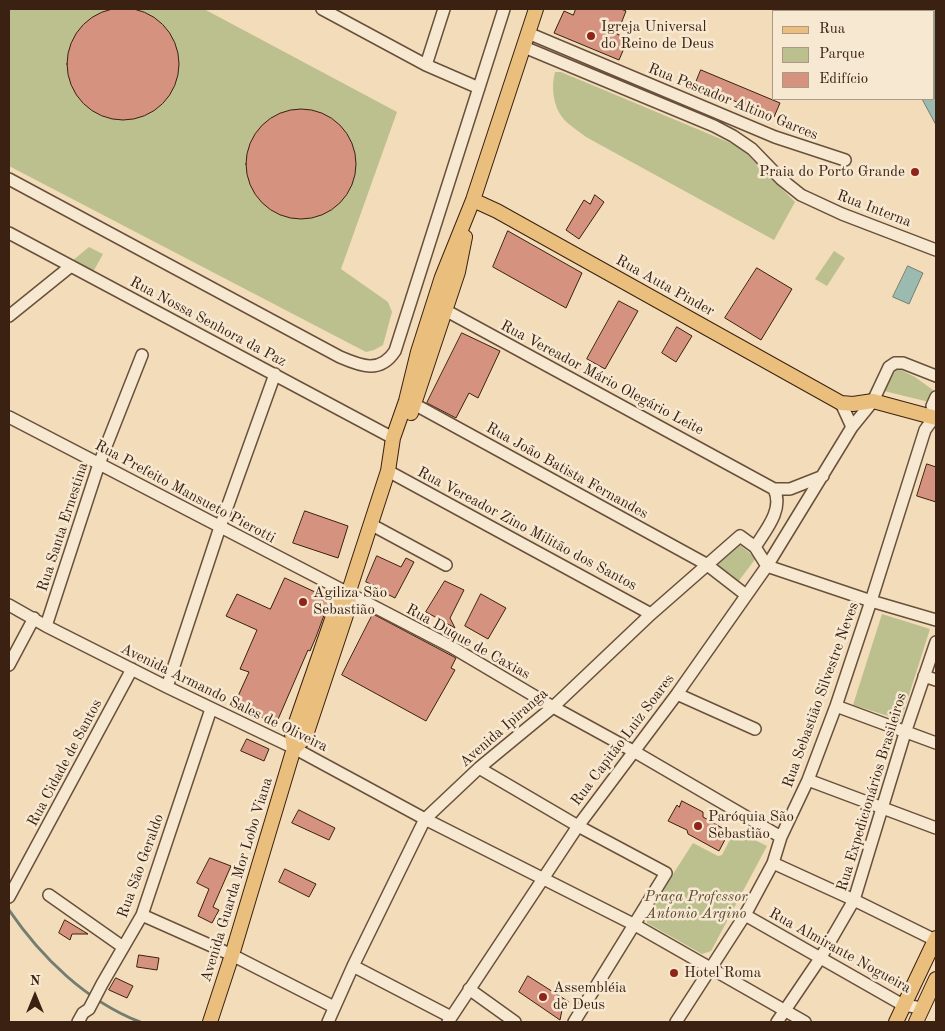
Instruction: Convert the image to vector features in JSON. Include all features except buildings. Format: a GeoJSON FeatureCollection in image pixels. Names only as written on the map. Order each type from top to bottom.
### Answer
{"type":"FeatureCollection","features":[{"type":"Feature","properties":{"kind":"main road","name":"Avenida Guarda Mor Lobo Viana"},"geometry":{"type":"LineString","coordinates":[[210,1022],[294,748],[292,734],[338,602],[348,594],[372,524],[388,471],[393,438],[406,401],[418,352],[442,277],[473,200],[536,9]]}},
{"type":"Feature","properties":{"kind":"main road","name":"Avenida Guarda Mor Lobo Viana"},"geometry":{"type":"LineString","coordinates":[[388,471],[402,443],[458,272],[473,200]]}},
{"type":"Feature","properties":{"kind":"main road","name":"Rua Auta Pinder"},"geometry":{"type":"LineString","coordinates":[[473,200],[506,216],[841,403]]}},
{"type":"Feature","properties":{"kind":"main road"},"geometry":{"type":"LineString","coordinates":[[841,403],[853,404],[873,401],[936,417]]}},
{"type":"Feature","properties":{"kind":"main road"},"geometry":{"type":"LineString","coordinates":[[896,1022],[936,939]]}},
{"type":"Feature","properties":{"kind":"main road"},"geometry":{"type":"LineString","coordinates":[[916,1022],[936,979]]}},
{"type":"Feature","properties":{"kind":"street"},"geometry":{"type":"LineString","coordinates":[[322,9],[426,65],[479,88]]}},
{"type":"Feature","properties":{"kind":"street"},"geometry":{"type":"LineString","coordinates":[[426,65],[444,9]]}},
{"type":"Feature","properties":{"kind":"street"},"geometry":{"type":"LineString","coordinates":[[9,179],[340,357],[356,364],[378,366],[389,360],[395,351],[504,9]]}},
{"type":"Feature","properties":{"kind":"street","name":"Rua Pescador Altino Garces"},"geometry":{"type":"LineString","coordinates":[[528,33],[775,137],[845,160]]}},
{"type":"Feature","properties":{"kind":"street","name":"Rua Interna"},"geometry":{"type":"LineString","coordinates":[[524,47],[714,126],[752,149],[780,179],[801,195],[842,214],[936,250]]}},
{"type":"Feature","properties":{"kind":"street","name":"Rua Nossa Senhora da Paz"},"geometry":{"type":"LineString","coordinates":[[9,234],[393,438]]}},
{"type":"Feature","properties":{"kind":"street"},"geometry":{"type":"LineString","coordinates":[[9,316],[71,266]]}},
{"type":"Feature","properties":{"kind":"street"},"geometry":{"type":"LineString","coordinates":[[442,277],[440,299],[445,310]]}},
{"type":"Feature","properties":{"kind":"street","name":"Rua Vereador Mário Olegário Leite"},"geometry":{"type":"LineString","coordinates":[[445,310],[774,489]]}},
{"type":"Feature","properties":{"kind":"street","name":"Rua Santa Ernestina"},"geometry":{"type":"LineString","coordinates":[[46,626],[99,464],[142,355]]}},
{"type":"Feature","properties":{"kind":"street","name":"Rua Capitão Luiz Soares"},"geometry":{"type":"LineString","coordinates":[[450,1020],[469,989],[545,879],[578,826],[677,694],[766,566],[852,427],[873,401],[889,367],[903,363],[936,376]]}},
{"type":"Feature","properties":{"kind":"street"},"geometry":{"type":"LineString","coordinates":[[167,687],[220,527],[275,374]]}},
{"type":"Feature","properties":{"kind":"street"},"geometry":{"type":"LineString","coordinates":[[936,397],[932,406],[936,417]]}},
{"type":"Feature","properties":{"kind":"street"},"geometry":{"type":"LineString","coordinates":[[841,403],[852,427]]}},
{"type":"Feature","properties":{"kind":"street","name":"Rua João Batista Fernandes"},"geometry":{"type":"LineString","coordinates":[[414,404],[706,564],[746,595]]}},
{"type":"Feature","properties":{"kind":"street","name":"Rua Prefeito Mansueto Pierotti"},"geometry":{"type":"LineString","coordinates":[[9,417],[348,594]]}},
{"type":"Feature","properties":{"kind":"street","name":"Rua Sebastião Silvestre Neves"},"geometry":{"type":"LineString","coordinates":[[676,1022],[745,915],[773,863],[781,837],[808,780],[836,706],[925,430],[936,417]]}},
{"type":"Feature","properties":{"kind":"street","name":"Rua Vereador Zino Militão dos Santos"},"geometry":{"type":"LineString","coordinates":[[388,471],[652,614]]}},
{"type":"Feature","properties":{"kind":"street"},"geometry":{"type":"LineString","coordinates":[[823,476],[790,489],[774,489],[778,501],[776,511],[756,547],[766,566],[871,601],[936,620]]}},
{"type":"Feature","properties":{"kind":"street"},"geometry":{"type":"LineString","coordinates":[[372,524],[446,566]]}},
{"type":"Feature","properties":{"kind":"street","name":"Avenida Ipiranga"},"geometry":{"type":"LineString","coordinates":[[328,1022],[353,966],[425,819],[479,768],[553,707],[706,564],[740,536],[756,547]]}},
{"type":"Feature","properties":{"kind":"street","name":"Rua Duque de Caxias"},"geometry":{"type":"LineString","coordinates":[[348,594],[450,646],[781,837]]}},
{"type":"Feature","properties":{"kind":"street","name":"Avenida Armando Sales de Oliveira"},"geometry":{"type":"LineString","coordinates":[[9,605],[46,626],[167,687],[294,748],[425,819],[635,925],[805,1022]]}},
{"type":"Feature","properties":{"kind":"street"},"geometry":{"type":"LineString","coordinates":[[9,665],[34,618]]}},
{"type":"Feature","properties":{"kind":"street","name":"Rua Expedicionários Brasileiros"},"geometry":{"type":"LineString","coordinates":[[777,1022],[821,957],[854,900],[936,642]]}},
{"type":"Feature","properties":{"kind":"street","name":"Rua Cidade de Santos"},"geometry":{"type":"LineString","coordinates":[[10,895],[132,669]]}},
{"type":"Feature","properties":{"kind":"street"},"geometry":{"type":"LineString","coordinates":[[924,676],[936,680]]}},
{"type":"Feature","properties":{"kind":"street"},"geometry":{"type":"LineString","coordinates":[[677,694],[756,729]]}},
{"type":"Feature","properties":{"kind":"street"},"geometry":{"type":"LineString","coordinates":[[836,706],[936,743]]}},
{"type":"Feature","properties":{"kind":"street","name":"Rua São Geraldo"},"geometry":{"type":"LineString","coordinates":[[78,1022],[83,1013],[89,1009],[142,915],[211,708]]}},
{"type":"Feature","properties":{"kind":"street"},"geometry":{"type":"LineString","coordinates":[[479,768],[578,826],[666,873],[574,1022]]}},
{"type":"Feature","properties":{"kind":"street"},"geometry":{"type":"LineString","coordinates":[[808,780],[936,828]]}},
{"type":"Feature","properties":{"kind":"street"},"geometry":{"type":"LineString","coordinates":[[773,863],[936,939]]}},
{"type":"Feature","properties":{"kind":"street"},"geometry":{"type":"LineString","coordinates":[[49,895],[123,947]]}},
{"type":"Feature","properties":{"kind":"street"},"geometry":{"type":"LineString","coordinates":[[142,915],[232,955],[334,1006]]}},
{"type":"Feature","properties":{"kind":"street","name":"Rua Almirante Nogueira"},"geometry":{"type":"LineString","coordinates":[[745,915],[903,1005],[922,1008]]}},
{"type":"Feature","properties":{"kind":"street"},"geometry":{"type":"LineString","coordinates":[[353,966],[450,1020]]}},
{"type":"Feature","properties":{"kind":"street"},"geometry":{"type":"LineString","coordinates":[[469,989],[514,1022]]}},
{"type":"Feature","properties":{"kind":"path"},"geometry":{"type":"LineString","coordinates":[[934,1022],[936,1018]]}},
{"type":"Feature","properties":{"kind":"green space"},"geometry":{"type":"Polygon","coordinates":[[[9,9],[204,9],[397,112],[341,269],[388,302],[392,312],[383,345],[366,352],[9,166],[9,9]]]}},
{"type":"Feature","properties":{"kind":"green space"},"geometry":{"type":"Polygon","coordinates":[[[555,72],[561,72],[733,144],[743,150],[795,202],[774,240],[586,137],[567,123],[559,112],[555,101],[553,89],[555,72]]]}},
{"type":"Feature","properties":{"kind":"green space"},"geometry":{"type":"Polygon","coordinates":[[[89,247],[103,254],[93,272],[72,261],[89,247]]]}},
{"type":"Feature","properties":{"kind":"green space"},"geometry":{"type":"Polygon","coordinates":[[[834,251],[845,258],[827,286],[815,279],[834,251]]]}},
{"type":"Feature","properties":{"kind":"green space"},"geometry":{"type":"Polygon","coordinates":[[[897,368],[915,377],[933,390],[929,402],[884,391],[897,368]]]}},
{"type":"Feature","properties":{"kind":"green space"},"geometry":{"type":"Polygon","coordinates":[[[736,542],[756,558],[738,582],[709,570],[736,542]]]}},
{"type":"Feature","properties":{"kind":"green space"},"geometry":{"type":"Polygon","coordinates":[[[882,614],[930,629],[901,720],[853,705],[882,614]]]}},
{"type":"Feature","properties":{"kind":"green space","name":"Praça Professor Antonio Argino"},"geometry":{"type":"Polygon","coordinates":[[[735,830],[767,846],[711,951],[702,954],[647,923],[646,916],[693,843],[718,856],[722,855],[735,830]]]}},
{"type":"Feature","properties":{"kind":"water"},"geometry":{"type":"Polygon","coordinates":[[[936,9],[936,125],[923,100],[935,100],[935,10],[886,10],[936,9]]]}},
{"type":"Feature","properties":{"kind":"water"},"geometry":{"type":"Polygon","coordinates":[[[908,266],[923,273],[909,304],[893,297],[908,266]]]}},
{"type":"Feature","properties":{"kind":"waterway"},"geometry":{"type":"LineString","coordinates":[[9,910],[35,944],[66,976],[101,1002],[140,1022]]}},
{"type":"Feature","properties":{"kind":"place","name":"Igreja Universal do Reino de Deus"},"geometry":{"type":"Point","coordinates":[591,36]}},
{"type":"Feature","properties":{"kind":"place","name":"Praia do Porto Grande"},"geometry":{"type":"Point","coordinates":[915,172]}},
{"type":"Feature","properties":{"kind":"place","name":"Agiliza São Sebastião"},"geometry":{"type":"Point","coordinates":[303,602]}},
{"type":"Feature","properties":{"kind":"place","name":"Paróquia São Sebastião"},"geometry":{"type":"Point","coordinates":[698,826]}},
{"type":"Feature","properties":{"kind":"place","name":"Hotel Roma"},"geometry":{"type":"Point","coordinates":[674,973]}},
{"type":"Feature","properties":{"kind":"place","name":"Assembléia de Deus"},"geometry":{"type":"Point","coordinates":[543,997]}}]}
